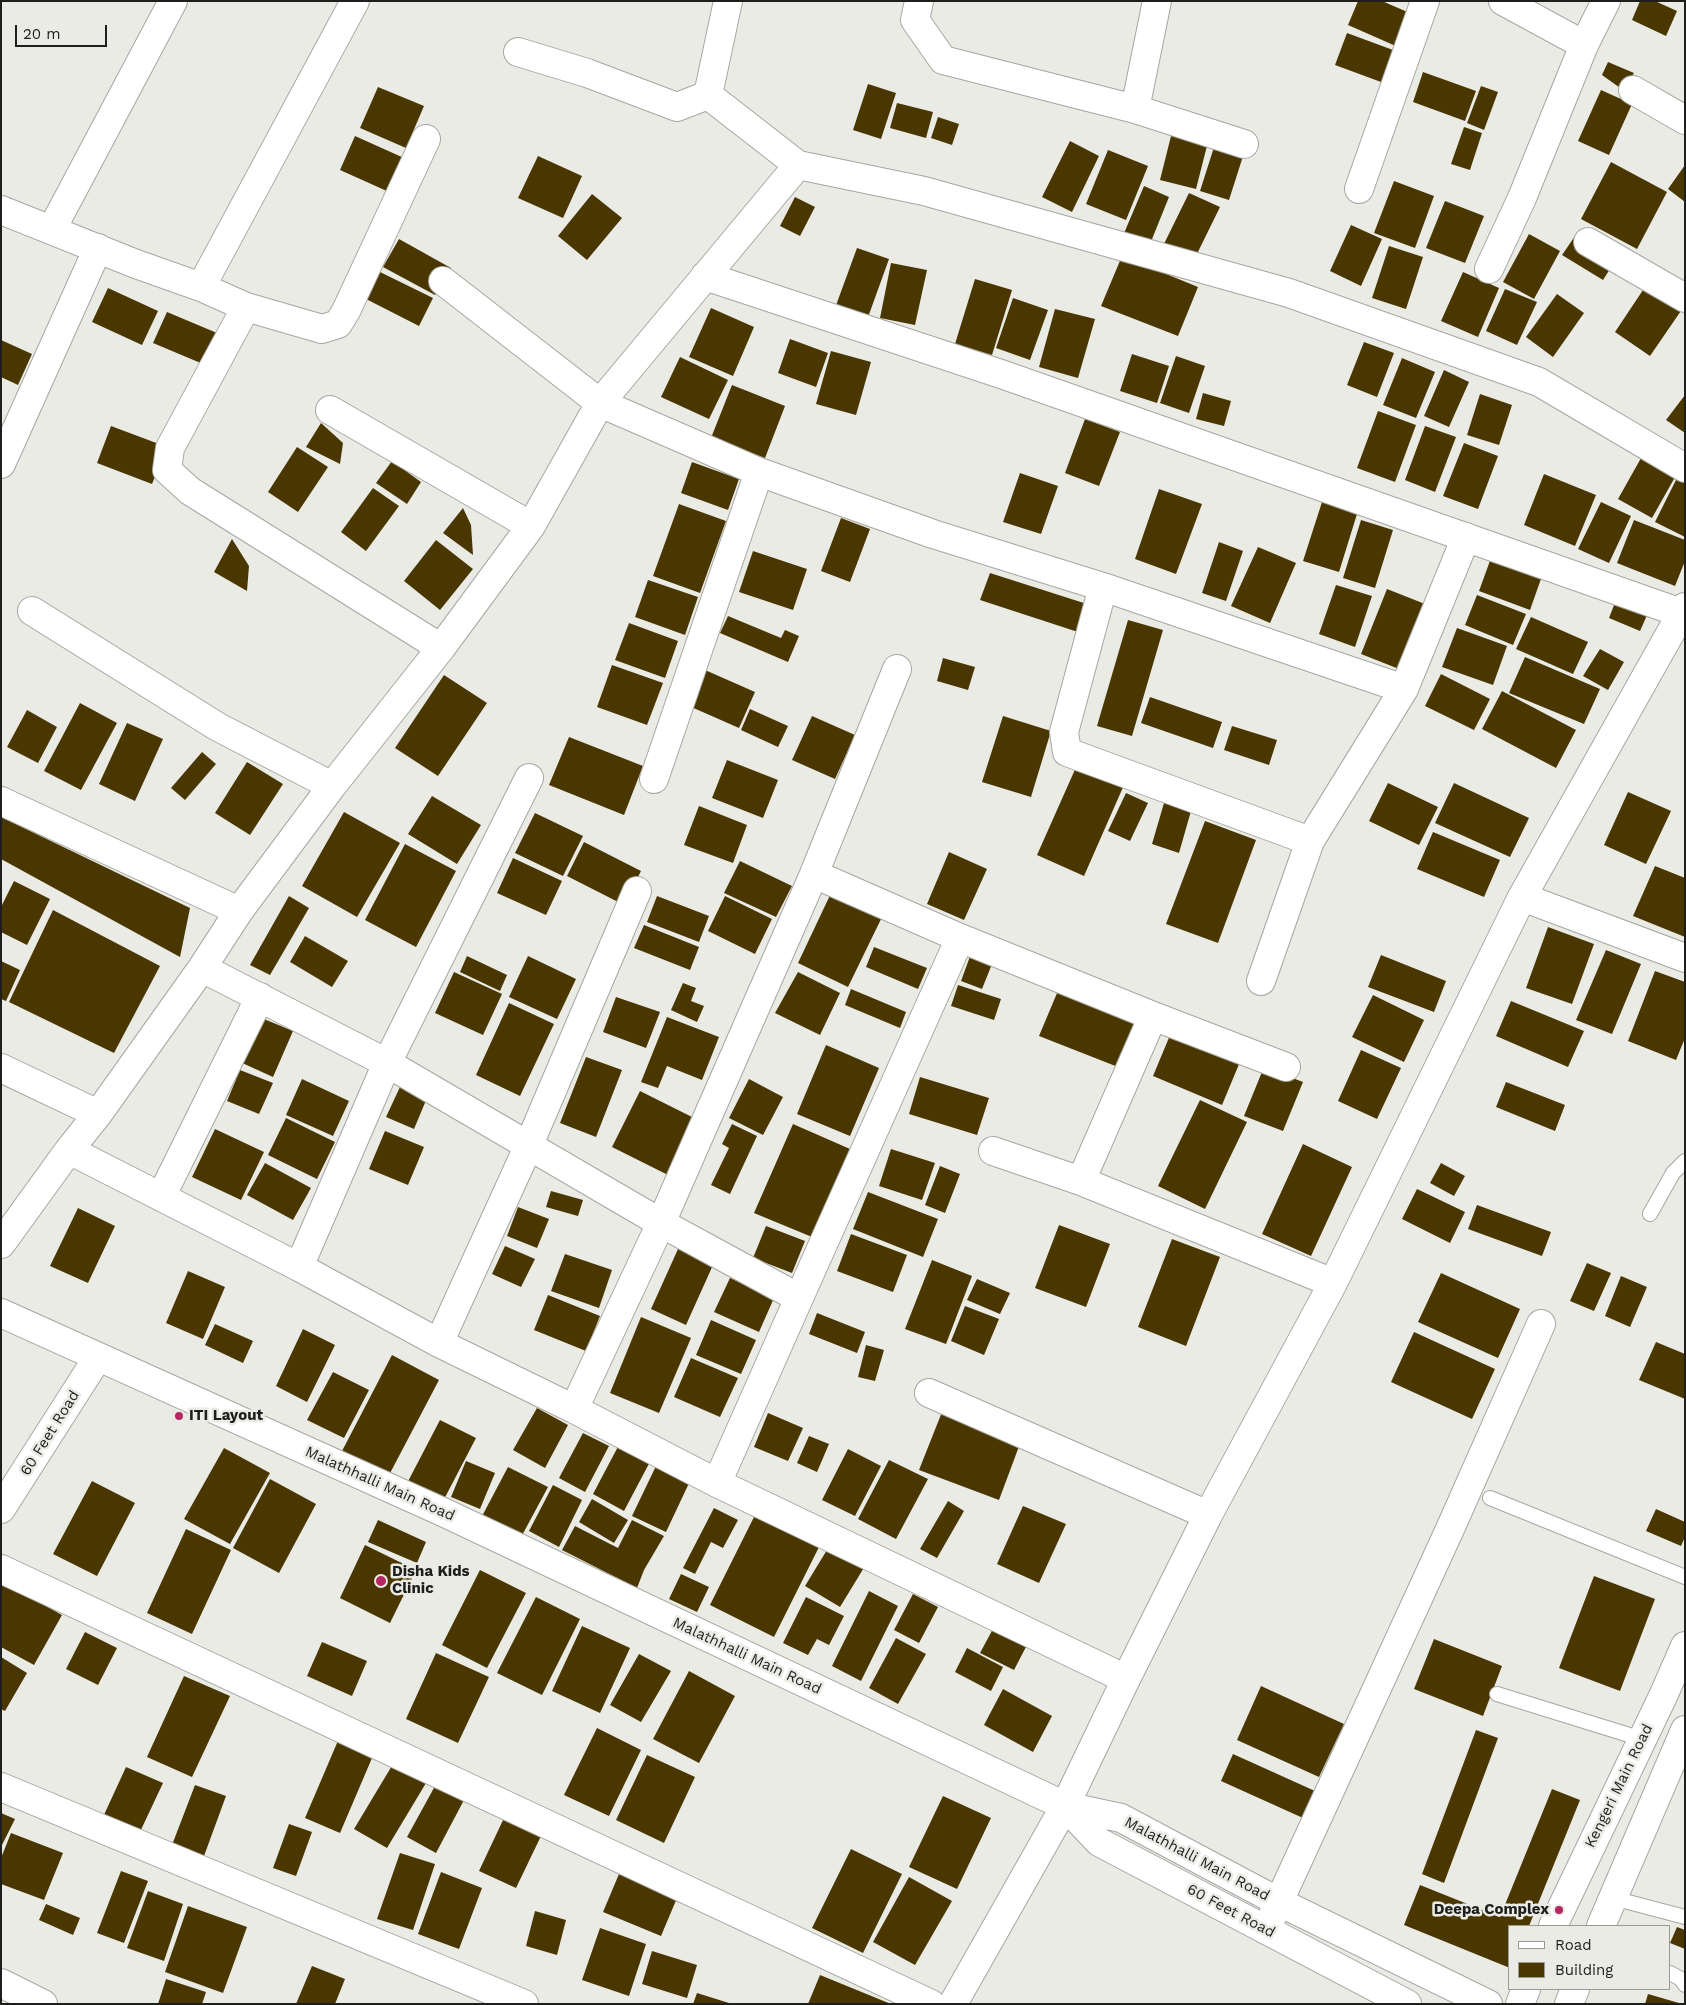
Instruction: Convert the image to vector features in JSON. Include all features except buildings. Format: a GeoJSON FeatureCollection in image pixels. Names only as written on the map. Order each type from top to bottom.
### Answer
{"type":"FeatureCollection","features":[{"type":"Feature","properties":{"kind":"street"},"geometry":{"type":"LineString","coordinates":[[52,229],[173,1]]}},
{"type":"Feature","properties":{"kind":"street"},"geometry":{"type":"LineString","coordinates":[[201,287],[355,1]]}},
{"type":"Feature","properties":{"kind":"street"},"geometry":{"type":"LineString","coordinates":[[708,96],[728,1]]}},
{"type":"Feature","properties":{"kind":"street"},"geometry":{"type":"LineString","coordinates":[[919,1],[916,20],[943,60],[1135,109],[1244,144]]}},
{"type":"Feature","properties":{"kind":"street"},"geometry":{"type":"LineString","coordinates":[[1135,109],[1157,1]]}},
{"type":"Feature","properties":{"kind":"street"},"geometry":{"type":"LineString","coordinates":[[1359,189],[1425,1]]}},
{"type":"Feature","properties":{"kind":"street"},"geometry":{"type":"LineString","coordinates":[[1503,1],[1584,45]]}},
{"type":"Feature","properties":{"kind":"street"},"geometry":{"type":"LineString","coordinates":[[1489,269],[1522,198],[1584,45],[1606,1]]}},
{"type":"Feature","properties":{"kind":"street"},"geometry":{"type":"LineString","coordinates":[[518,52],[588,73],[677,107],[708,96]]}},
{"type":"Feature","properties":{"kind":"street"},"geometry":{"type":"LineString","coordinates":[[1633,90],[1685,120]]}},
{"type":"Feature","properties":{"kind":"street"},"geometry":{"type":"LineString","coordinates":[[708,96],[798,165],[924,190],[1289,293],[1539,382],[1685,468]]}},
{"type":"Feature","properties":{"kind":"street"},"geometry":{"type":"LineString","coordinates":[[1,210],[136,264],[201,287],[246,307],[322,329],[338,324],[346,311],[426,139]]}},
{"type":"Feature","properties":{"kind":"street"},"geometry":{"type":"LineString","coordinates":[[1,1244],[69,1150],[98,1114],[202,968],[239,911],[332,786],[441,648],[530,526],[600,403],[798,165]]}},
{"type":"Feature","properties":{"kind":"street"},"geometry":{"type":"LineString","coordinates":[[1588,242],[1685,298]]}},
{"type":"Feature","properties":{"kind":"street"},"geometry":{"type":"LineString","coordinates":[[1,464],[98,248]]}},
{"type":"Feature","properties":{"kind":"street"},"geometry":{"type":"LineString","coordinates":[[705,276],[1001,374],[1466,537],[1683,610],[1522,897],[1333,1283],[1208,1515],[1065,1806],[953,2004]]}},
{"type":"Feature","properties":{"kind":"street"},"geometry":{"type":"LineString","coordinates":[[443,281],[600,403],[759,472],[933,534],[1103,587],[1404,689]]}},
{"type":"Feature","properties":{"kind":"street"},"geometry":{"type":"LineString","coordinates":[[246,307],[170,448],[167,470],[190,491],[441,648]]}},
{"type":"Feature","properties":{"kind":"street"},"geometry":{"type":"LineString","coordinates":[[330,410],[530,526]]}},
{"type":"Feature","properties":{"kind":"street"},"geometry":{"type":"LineString","coordinates":[[654,779],[759,472]]}},
{"type":"Feature","properties":{"kind":"street"},"geometry":{"type":"LineString","coordinates":[[1261,981],[1310,841],[1404,689],[1466,537]]}},
{"type":"Feature","properties":{"kind":"street"},"geometry":{"type":"LineString","coordinates":[[1103,587],[1064,732],[1067,752],[1310,841]]}},
{"type":"Feature","properties":{"kind":"street"},"geometry":{"type":"LineString","coordinates":[[32,611],[218,727],[332,786]]}},
{"type":"Feature","properties":{"kind":"street"},"geometry":{"type":"LineString","coordinates":[[574,1409],[660,1223],[814,874],[897,669]]}},
{"type":"Feature","properties":{"kind":"street"},"geometry":{"type":"LineString","coordinates":[[299,1267],[387,1063],[528,778]]}},
{"type":"Feature","properties":{"kind":"street"},"geometry":{"type":"LineString","coordinates":[[1,801],[239,911]]}},
{"type":"Feature","properties":{"kind":"street"},"geometry":{"type":"LineString","coordinates":[[814,874],[960,938],[1153,1016],[1286,1067]]}},
{"type":"Feature","properties":{"kind":"street"},"geometry":{"type":"LineString","coordinates":[[439,1343],[528,1146],[637,891]]}},
{"type":"Feature","properties":{"kind":"street"},"geometry":{"type":"LineString","coordinates":[[1522,897],[1685,958]]}},
{"type":"Feature","properties":{"kind":"street"},"geometry":{"type":"LineString","coordinates":[[717,1483],[960,938]]}},
{"type":"Feature","properties":{"kind":"street"},"geometry":{"type":"LineString","coordinates":[[202,968],[387,1063],[660,1223],[799,1298]]}},
{"type":"Feature","properties":{"kind":"street"},"geometry":{"type":"LineString","coordinates":[[161,1197],[260,997]]}},
{"type":"Feature","properties":{"kind":"street"},"geometry":{"type":"LineString","coordinates":[[1081,1182],[1153,1016]]}},
{"type":"Feature","properties":{"kind":"street"},"geometry":{"type":"LineString","coordinates":[[1,1068],[98,1114]]}},
{"type":"Feature","properties":{"kind":"street"},"geometry":{"type":"LineString","coordinates":[[69,1150],[299,1267],[439,1343],[574,1409],[717,1483],[1126,1679]]}},
{"type":"Feature","properties":{"kind":"street"},"geometry":{"type":"LineString","coordinates":[[993,1151],[1081,1182],[1333,1283]]}},
{"type":"Feature","properties":{"kind":"street","name":"Malathhalli Main Road"},"geometry":{"type":"LineString","coordinates":[[1,1313],[445,1513],[1065,1806],[1121,1818],[1279,1902],[1488,2004]]}},
{"type":"Feature","properties":{"kind":"street"},"geometry":{"type":"LineString","coordinates":[[1266,1930],[1450,1529],[1541,1324]]}},
{"type":"Feature","properties":{"kind":"street","name":"60 Feet Road"},"geometry":{"type":"LineString","coordinates":[[1,1509],[98,1357]]}},
{"type":"Feature","properties":{"kind":"street"},"geometry":{"type":"LineString","coordinates":[[928,1393],[1208,1515]]}},
{"type":"Feature","properties":{"kind":"street"},"geometry":{"type":"LineString","coordinates":[[1,1569],[931,2004]]}},
{"type":"Feature","properties":{"kind":"street","name":"Kengeri Main Road"},"geometry":{"type":"LineString","coordinates":[[1553,1925],[1685,1646]]}},
{"type":"Feature","properties":{"kind":"street"},"geometry":{"type":"LineString","coordinates":[[1601,1925],[1685,1730]]}},
{"type":"Feature","properties":{"kind":"street"},"geometry":{"type":"LineString","coordinates":[[1,1787],[524,2004]]}},
{"type":"Feature","properties":{"kind":"street","name":"60 Feet Road"},"geometry":{"type":"LineString","coordinates":[[1065,1806],[1099,1842],[1396,2001]]}},
{"type":"Feature","properties":{"kind":"street"},"geometry":{"type":"LineString","coordinates":[[1,1984],[43,2004]]}},
{"type":"Feature","properties":{"kind":"street"},"geometry":{"type":"LineString","coordinates":[[1520,2004],[1526,1990]]}},
{"type":"Feature","properties":{"kind":"street"},"geometry":{"type":"LineString","coordinates":[[1569,2004],[1575,1990]]}},
{"type":"Feature","properties":{"kind":"lane"},"geometry":{"type":"LineString","coordinates":[[1650,1214],[1673,1173],[1685,1161]]}},
{"type":"Feature","properties":{"kind":"lane"},"geometry":{"type":"LineString","coordinates":[[1490,1498],[1685,1577]]}},
{"type":"Feature","properties":{"kind":"lane"},"geometry":{"type":"LineString","coordinates":[[1497,1694],[1642,1739]]}},
{"type":"Feature","properties":{"kind":"lane"},"geometry":{"type":"LineString","coordinates":[[1613,1898],[1685,1917]]}},
{"type":"Feature","properties":{"kind":"lane"},"geometry":{"type":"LineString","coordinates":[[1671,1974],[1681,1979],[1685,1985]]}},
{"type":"Feature","properties":{"kind":"place","name":"ITI Layout"},"geometry":{"type":"Point","coordinates":[179,1416]}},
{"type":"Feature","properties":{"kind":"place","name":"Disha Kids Clinic"},"geometry":{"type":"Point","coordinates":[381,1581]}},
{"type":"Feature","properties":{"kind":"place","name":"Deepa Complex"},"geometry":{"type":"Point","coordinates":[1559,1910]}}]}
